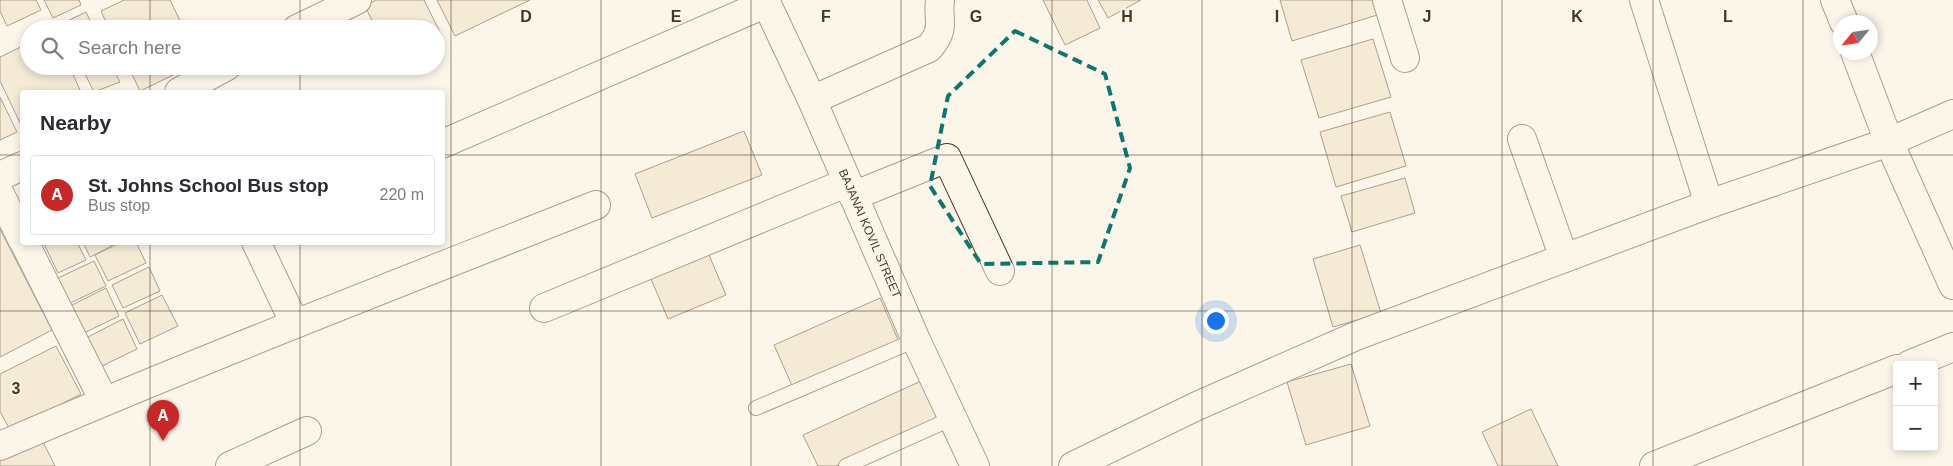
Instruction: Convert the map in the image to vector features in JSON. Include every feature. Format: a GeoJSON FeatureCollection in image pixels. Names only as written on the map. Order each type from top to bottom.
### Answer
{"type":"FeatureCollection","features":[{"type":"Feature","properties":{"kind":"street"},"geometry":{"type":"LineString","coordinates":[[316,20],[357,0]]}},
{"type":"Feature","properties":{"kind":"street"},"geometry":{"type":"LineString","coordinates":[[812,100],[929,48],[936,40],[940,28],[940,0]]}},
{"type":"Feature","properties":{"kind":"street"},"geometry":{"type":"LineString","coordinates":[[1387,0],[1405,58]]}},
{"type":"Feature","properties":{"kind":"street"},"geometry":{"type":"LineString","coordinates":[[1644,0],[1709,204]]}},
{"type":"Feature","properties":{"kind":"street"},"geometry":{"type":"LineString","coordinates":[[1835,0],[1841,15]]}},
{"type":"Feature","properties":{"kind":"street"},"geometry":{"type":"LineString","coordinates":[[445,143],[766,2]]}},
{"type":"Feature","properties":{"kind":"street","name":"BAJANAI KOVIL STREET"},"geometry":{"type":"LineString","coordinates":[[766,2],[812,100],[916,340],[976,466]]}},
{"type":"Feature","properties":{"kind":"street"},"geometry":{"type":"LineString","coordinates":[[1858,60],[1889,142],[1953,285]]}},
{"type":"Feature","properties":{"kind":"street"},"geometry":{"type":"LineString","coordinates":[[185,90],[211,75]]}},
{"type":"Feature","properties":{"kind":"street"},"geometry":{"type":"LineString","coordinates":[[1073,466],[1197,406],[1356,336],[1709,204],[1889,142],[1953,114]]}},
{"type":"Feature","properties":{"kind":"street"},"geometry":{"type":"LineString","coordinates":[[1522,139],[1564,258]]}},
{"type":"Feature","properties":{"kind":"street"},"geometry":{"type":"LineString","coordinates":[[544,308],[850,190],[947,158],[1000,271]]}},
{"type":"Feature","properties":{"kind":"street"},"geometry":{"type":"LineString","coordinates":[[0,176],[20,167]]}},
{"type":"Feature","properties":{"kind":"street"},"geometry":{"type":"LineString","coordinates":[[0,194],[20,235]]}},
{"type":"Feature","properties":{"kind":"street"},"geometry":{"type":"LineString","coordinates":[[0,446],[104,401],[596,205]]}},
{"type":"Feature","properties":{"kind":"street"},"geometry":{"type":"LineString","coordinates":[[26,245],[104,401]]}},
{"type":"Feature","properties":{"kind":"street"},"geometry":{"type":"LineString","coordinates":[[257,245],[295,324]]}},
{"type":"Feature","properties":{"kind":"street"},"geometry":{"type":"LineString","coordinates":[[1919,361],[1953,347]]}},
{"type":"Feature","properties":{"kind":"street"},"geometry":{"type":"LineString","coordinates":[[1654,466],[1893,372]]}},
{"type":"Feature","properties":{"kind":"street"},"geometry":{"type":"LineString","coordinates":[[230,466],[307,431]]}},
{"type":"Feature","properties":{"kind":"lane"},"geometry":{"type":"LineString","coordinates":[[756,408],[916,340]]}},
{"type":"Feature","properties":{"kind":"lane"},"geometry":{"type":"LineString","coordinates":[[846,466],[953,418]]}},
{"type":"Feature","properties":{"kind":"highlighted area"},"geometry":{"type":"Polygon","coordinates":[[[1015,31],[1105,74],[1130,168],[1098,262],[981,264],[930,186],[948,96],[1015,31]]]}},
{"type":"Feature","properties":{"kind":"building"},"geometry":{"type":"Polygon","coordinates":[[[0,0],[36,0],[41,10],[7,26],[0,11],[0,0]]]}},
{"type":"Feature","properties":{"kind":"building"},"geometry":{"type":"Polygon","coordinates":[[[44,0],[79,0],[81,5],[53,18],[44,0]]]}},
{"type":"Feature","properties":{"kind":"building"},"geometry":{"type":"Polygon","coordinates":[[[124,0],[170,0],[180,20],[105,20],[101,11],[124,0]]]}},
{"type":"Feature","properties":{"kind":"building"},"geometry":{"type":"Polygon","coordinates":[[[376,0],[424,0],[434,20],[372,20],[365,6],[376,0]]]}},
{"type":"Feature","properties":{"kind":"building"},"geometry":{"type":"Polygon","coordinates":[[[437,0],[530,0],[455,36],[437,0]]]}},
{"type":"Feature","properties":{"kind":"building"},"geometry":{"type":"Polygon","coordinates":[[[1043,0],[1087,0],[1100,28],[1065,45],[1043,0]]]}},
{"type":"Feature","properties":{"kind":"building"},"geometry":{"type":"Polygon","coordinates":[[[1098,0],[1141,0],[1108,18],[1098,0]]]}},
{"type":"Feature","properties":{"kind":"building"},"geometry":{"type":"Polygon","coordinates":[[[1280,0],[1380,0],[1384,13],[1292,41],[1280,0]]]}},
{"type":"Feature","properties":{"kind":"building"},"geometry":{"type":"Polygon","coordinates":[[[86,12],[90,20],[69,20],[86,12]]]}},
{"type":"Feature","properties":{"kind":"building"},"geometry":{"type":"Polygon","coordinates":[[[1373,39],[1391,97],[1319,118],[1301,60],[1373,39]]]}},
{"type":"Feature","properties":{"kind":"building"},"geometry":{"type":"Polygon","coordinates":[[[20,47],[20,75],[73,75],[80,90],[20,90],[20,123],[0,81],[0,57],[20,47]]]}},
{"type":"Feature","properties":{"kind":"building"},"geometry":{"type":"Polygon","coordinates":[[[86,75],[116,75],[120,82],[99,90],[93,90],[86,75]]]}},
{"type":"Feature","properties":{"kind":"building"},"geometry":{"type":"Polygon","coordinates":[[[132,75],[173,75],[142,90],[140,90],[132,75]]]}},
{"type":"Feature","properties":{"kind":"building"},"geometry":{"type":"Polygon","coordinates":[[[0,97],[17,132],[0,140],[0,97]]]}},
{"type":"Feature","properties":{"kind":"building"},"geometry":{"type":"Polygon","coordinates":[[[1390,112],[1406,166],[1336,187],[1320,132],[1390,112]]]}},
{"type":"Feature","properties":{"kind":"building"},"geometry":{"type":"Polygon","coordinates":[[[744,131],[762,175],[652,218],[635,174],[744,131]]]}},
{"type":"Feature","properties":{"kind":"building"},"geometry":{"type":"Polygon","coordinates":[[[1405,178],[1415,213],[1352,232],[1341,196],[1405,178]]]}},
{"type":"Feature","properties":{"kind":"building"},"geometry":{"type":"Polygon","coordinates":[[[0,229],[52,330],[0,357],[0,229]]]}},
{"type":"Feature","properties":{"kind":"building"},"geometry":{"type":"Polygon","coordinates":[[[44,245],[78,245],[86,260],[58,273],[44,245]]]}},
{"type":"Feature","properties":{"kind":"building"},"geometry":{"type":"Polygon","coordinates":[[[84,245],[112,245],[112,246],[90,257],[84,245]]]}},
{"type":"Feature","properties":{"kind":"building"},"geometry":{"type":"Polygon","coordinates":[[[115,245],[137,245],[146,263],[108,281],[95,255],[115,245]]]}},
{"type":"Feature","properties":{"kind":"building"},"geometry":{"type":"Polygon","coordinates":[[[1360,245],[1381,313],[1333,327],[1313,259],[1360,245]]]}},
{"type":"Feature","properties":{"kind":"building"},"geometry":{"type":"Polygon","coordinates":[[[706,248],[726,295],[668,319],[648,272],[706,248]]]}},
{"type":"Feature","properties":{"kind":"building"},"geometry":{"type":"Polygon","coordinates":[[[94,261],[106,286],[68,304],[56,279],[94,261]]]}},
{"type":"Feature","properties":{"kind":"building"},"geometry":{"type":"Polygon","coordinates":[[[149,267],[160,291],[123,308],[112,285],[149,267]]]}},
{"type":"Feature","properties":{"kind":"building"},"geometry":{"type":"Polygon","coordinates":[[[106,288],[119,316],[84,333],[70,306],[106,288]]]}},
{"type":"Feature","properties":{"kind":"building"},"geometry":{"type":"Polygon","coordinates":[[[162,295],[178,326],[140,344],[125,313],[162,295]]]}},
{"type":"Feature","properties":{"kind":"building"},"geometry":{"type":"Polygon","coordinates":[[[880,298],[899,342],[794,390],[774,345],[880,298]]]}},
{"type":"Feature","properties":{"kind":"building"},"geometry":{"type":"Polygon","coordinates":[[[123,319],[137,349],[98,368],[84,339],[123,319]]]}},
{"type":"Feature","properties":{"kind":"building"},"geometry":{"type":"Polygon","coordinates":[[[56,346],[81,394],[10,430],[0,411],[0,374],[56,346]]]}},
{"type":"Feature","properties":{"kind":"building"},"geometry":{"type":"Polygon","coordinates":[[[1351,364],[1370,426],[1306,445],[1287,382],[1351,364]]]}},
{"type":"Feature","properties":{"kind":"building"},"geometry":{"type":"Polygon","coordinates":[[[921,381],[939,419],[836,466],[818,466],[803,435],[921,381]]]}},
{"type":"Feature","properties":{"kind":"building"},"geometry":{"type":"Polygon","coordinates":[[[1531,409],[1558,466],[1498,466],[1482,432],[1531,409]]]}},
{"type":"Feature","properties":{"kind":"building"},"geometry":{"type":"Polygon","coordinates":[[[41,438],[55,466],[0,466],[0,458],[41,438]]]}},
{"type":"Feature","properties":{"kind":"place","name":"St. Johns School Bus stop"},"geometry":{"type":"Point","coordinates":[163,441]}}]}
